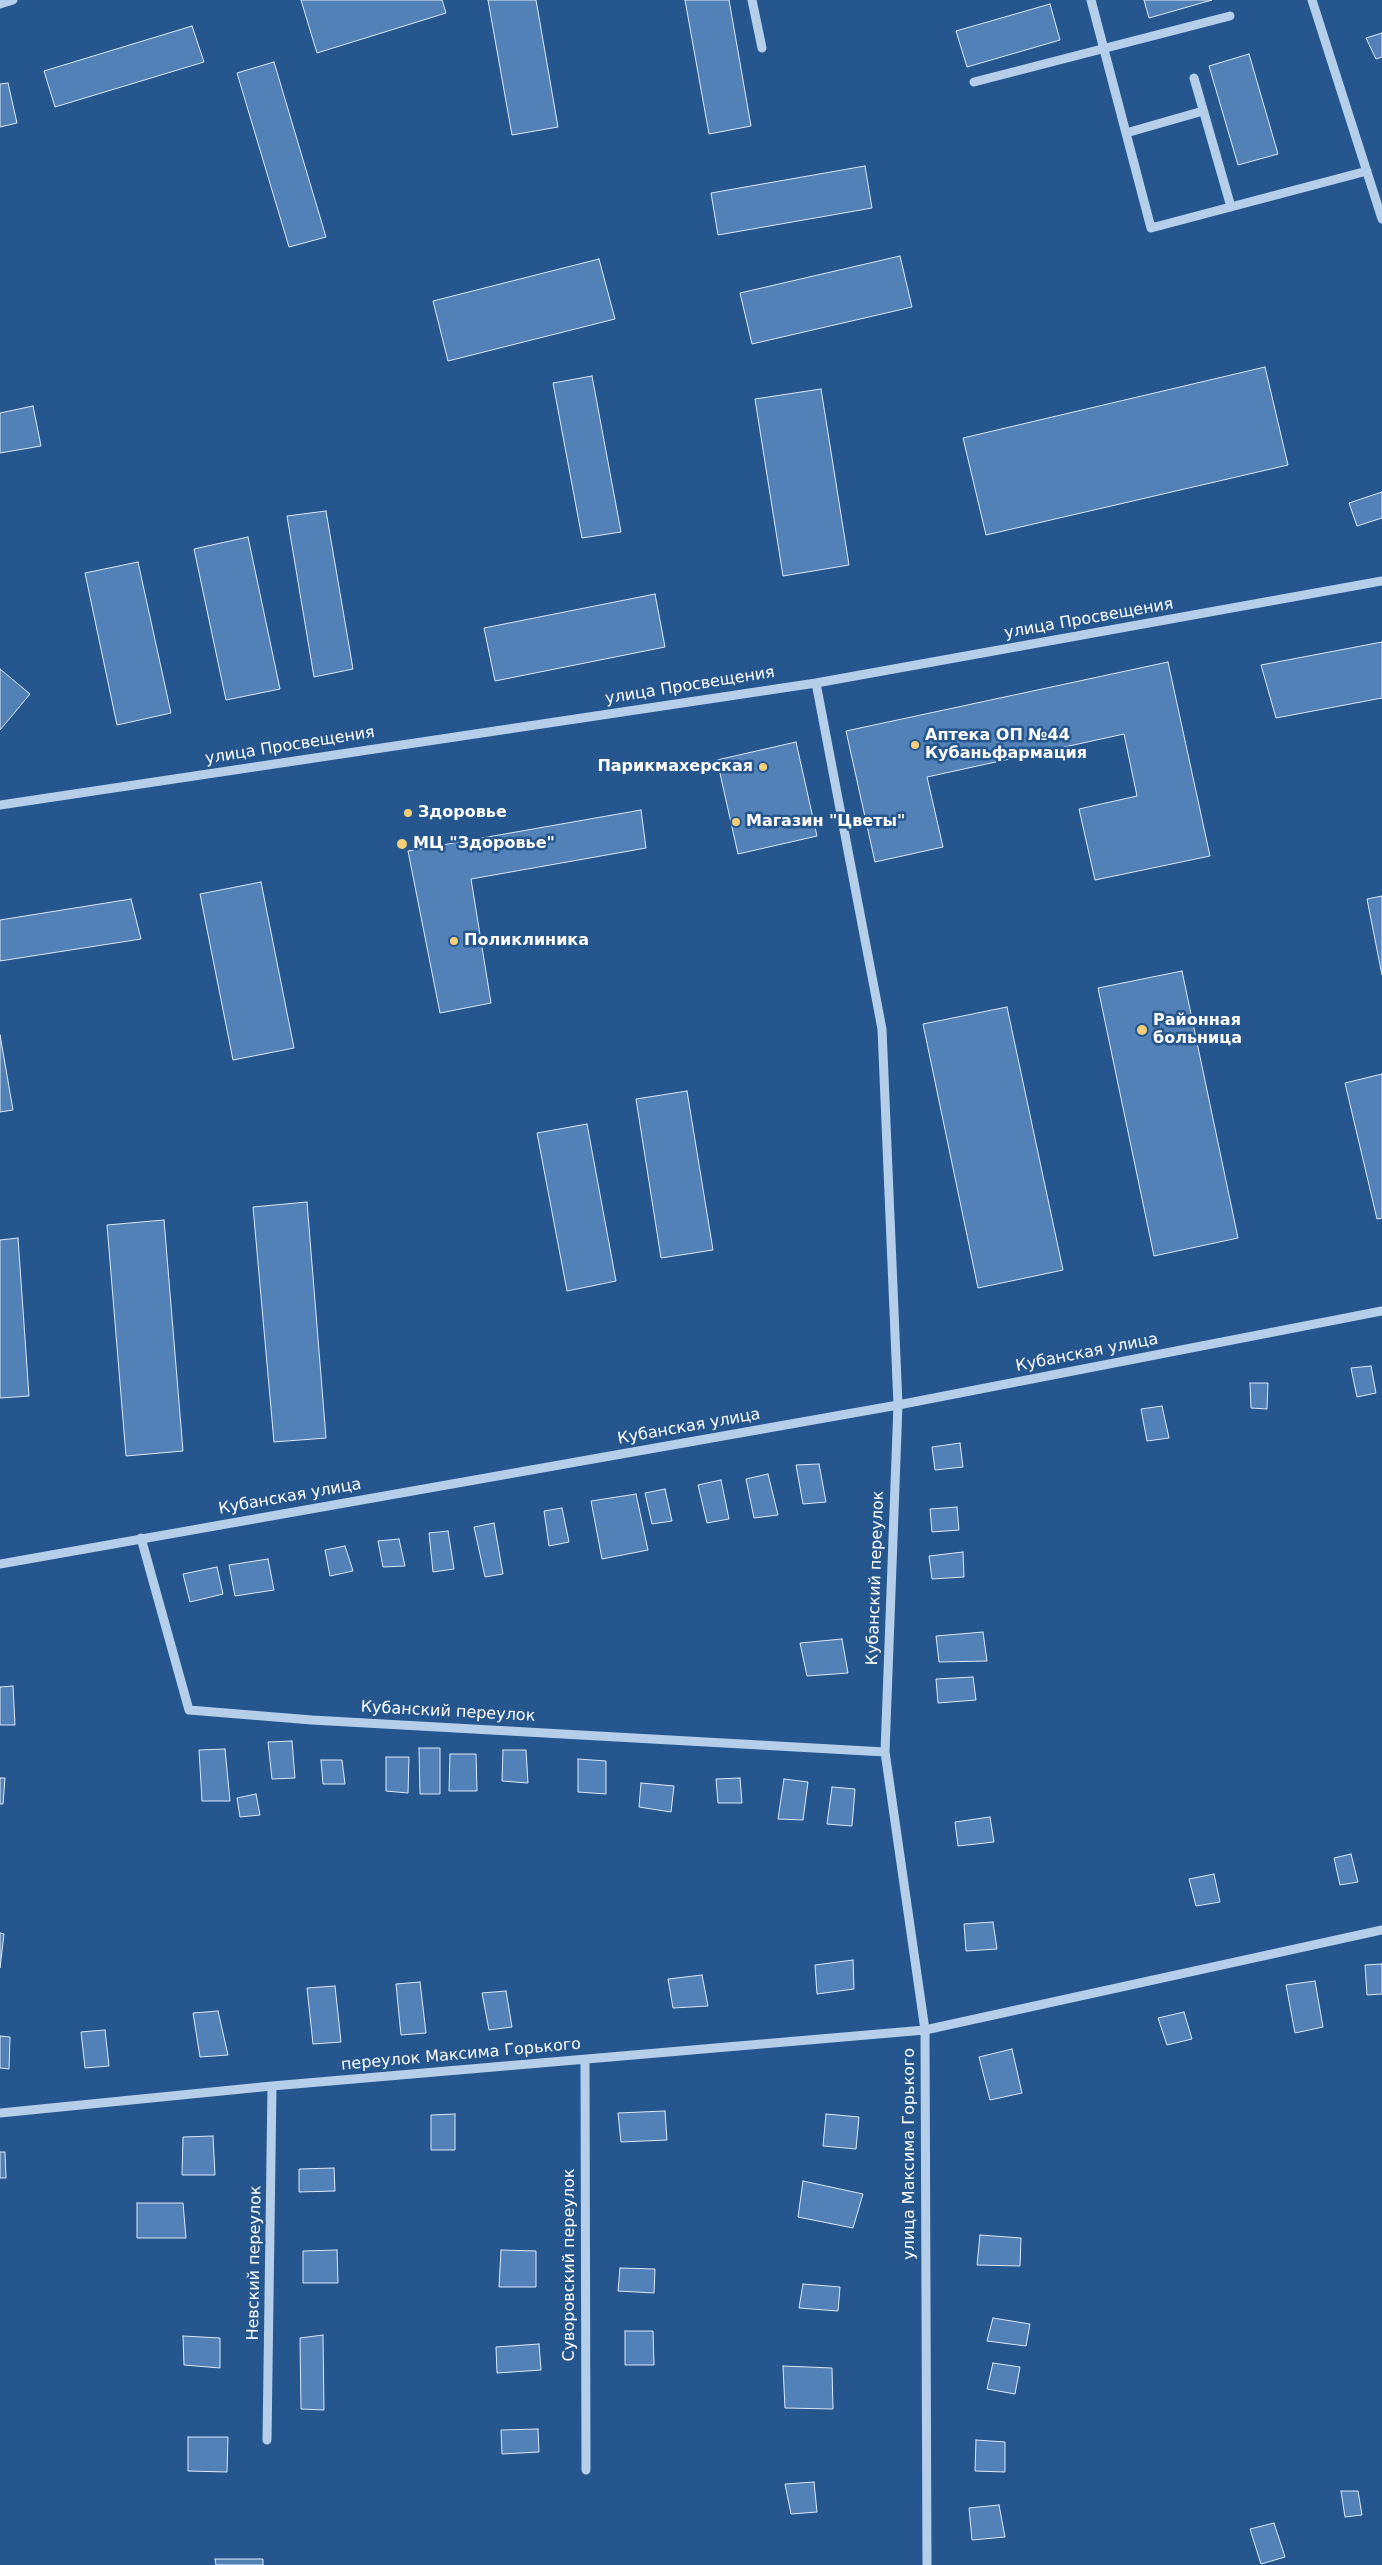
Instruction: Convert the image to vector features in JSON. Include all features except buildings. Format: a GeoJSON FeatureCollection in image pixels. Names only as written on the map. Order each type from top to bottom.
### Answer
{"type":"FeatureCollection","features":[{"type":"Feature","properties":{"kind":"street"},"geometry":{"type":"LineString","coordinates":[[0,4],[13,0]]}},
{"type":"Feature","properties":{"kind":"street"},"geometry":{"type":"LineString","coordinates":[[752,0],[762,48]]}},
{"type":"Feature","properties":{"kind":"street"},"geometry":{"type":"LineString","coordinates":[[1091,0],[1151,228],[1367,171]]}},
{"type":"Feature","properties":{"kind":"street"},"geometry":{"type":"LineString","coordinates":[[1312,0],[1382,219]]}},
{"type":"Feature","properties":{"kind":"street"},"geometry":{"type":"LineString","coordinates":[[974,82],[1230,16]]}},
{"type":"Feature","properties":{"kind":"street"},"geometry":{"type":"LineString","coordinates":[[1194,78],[1232,207]]}},
{"type":"Feature","properties":{"kind":"street"},"geometry":{"type":"LineString","coordinates":[[1126,133],[1203,110]]}},
{"type":"Feature","properties":{"kind":"street","name":"улица Просвещения"},"geometry":{"type":"LineString","coordinates":[[0,805],[816,683],[1382,582]]}},
{"type":"Feature","properties":{"kind":"street","name":"Кубанский переулок"},"geometry":{"type":"LineString","coordinates":[[816,683],[882,1029],[898,1405],[884,1752],[925,2030]]}},
{"type":"Feature","properties":{"kind":"street","name":"Кубанская улица"},"geometry":{"type":"LineString","coordinates":[[0,1564],[898,1405],[1382,1311]]}},
{"type":"Feature","properties":{"kind":"street","name":"Кубанский переулок"},"geometry":{"type":"LineString","coordinates":[[141,1538],[189,1710],[322,1720],[884,1752]]}},
{"type":"Feature","properties":{"kind":"street","name":"улица Максима Горького"},"geometry":{"type":"LineString","coordinates":[[927,2565],[925,2030],[1382,1930]]}},
{"type":"Feature","properties":{"kind":"street","name":"переулок Максима Горького"},"geometry":{"type":"LineString","coordinates":[[0,2114],[272,2086],[925,2030]]}},
{"type":"Feature","properties":{"kind":"street","name":"Суворовский переулок"},"geometry":{"type":"LineString","coordinates":[[585,2060],[586,2470]]}},
{"type":"Feature","properties":{"kind":"street","name":"Невский переулок"},"geometry":{"type":"LineString","coordinates":[[268,2440],[272,2086]]}},
{"type":"Feature","properties":{"kind":"place","name":"Аптека ОП №44 Кубаньфармация"},"geometry":{"type":"Point","coordinates":[915,745]}},
{"type":"Feature","properties":{"kind":"place","name":"Парикмахерская"},"geometry":{"type":"Point","coordinates":[763,767]}},
{"type":"Feature","properties":{"kind":"place","name":"Здоровье"},"geometry":{"type":"Point","coordinates":[408,813]}},
{"type":"Feature","properties":{"kind":"place","name":"Магазин \"Цветы\""},"geometry":{"type":"Point","coordinates":[736,822]}},
{"type":"Feature","properties":{"kind":"place","name":"МЦ \"Здоровье\""},"geometry":{"type":"Point","coordinates":[402,844]}},
{"type":"Feature","properties":{"kind":"place","name":"Поликлиника"},"geometry":{"type":"Point","coordinates":[454,941]}},
{"type":"Feature","properties":{"kind":"place","name":"Районная больница"},"geometry":{"type":"Point","coordinates":[1142,1030]}}]}
